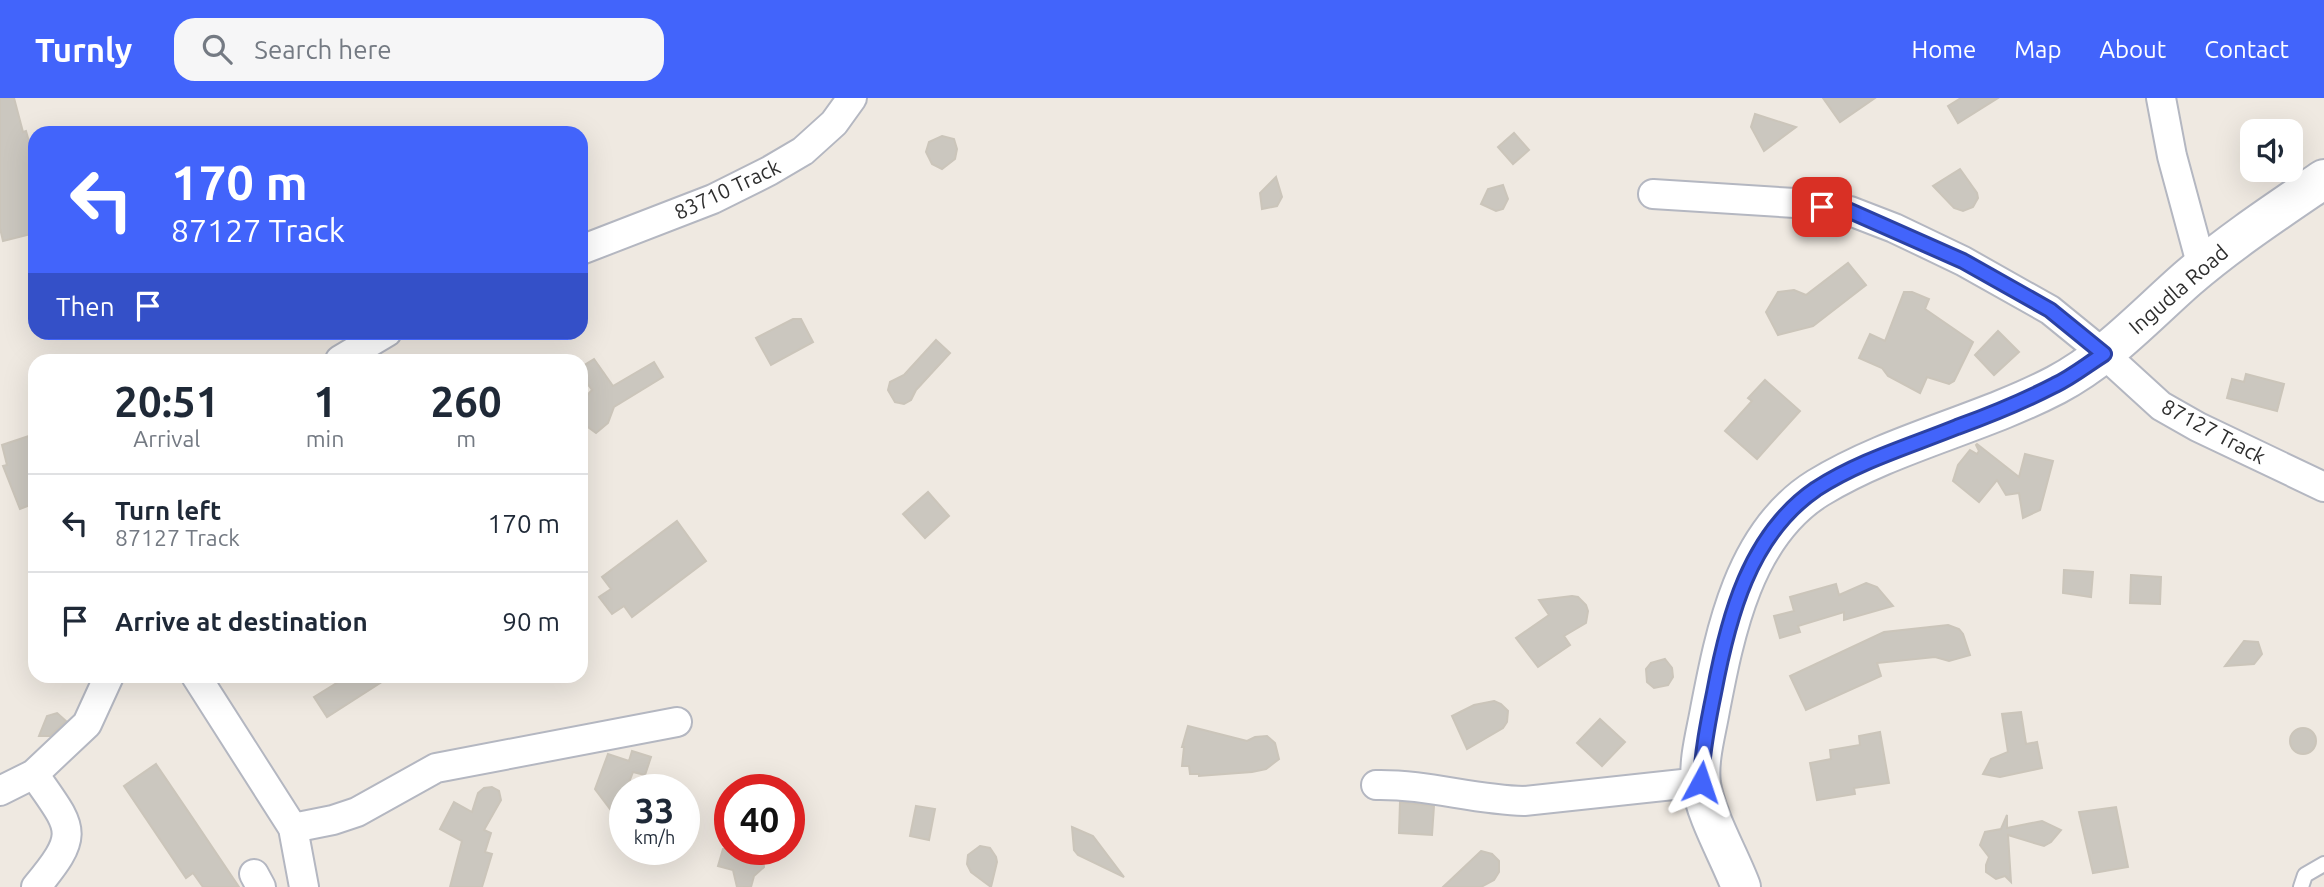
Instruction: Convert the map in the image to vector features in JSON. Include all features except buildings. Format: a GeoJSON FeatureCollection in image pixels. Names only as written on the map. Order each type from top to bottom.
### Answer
{"type":"FeatureCollection","features":[{"type":"Feature","properties":{"kind":"street","name":"83710 Track"},"geometry":{"type":"LineString","coordinates":[[588,247],[713,198],[803,151],[834,123],[852,98]]}},
{"type":"Feature","properties":{"kind":"street"},"geometry":{"type":"LineString","coordinates":[[2161,98],[2172,156],[2202,267]]}},
{"type":"Feature","properties":{"kind":"street","name":"Ingudla Road"},"geometry":{"type":"LineString","coordinates":[[1741,887],[1706,804],[1701,782],[1702,756],[1733,605],[1772,530],[1816,490],[1836,479],[1891,452],[1959,427],[2057,385],[2104,354],[2229,244],[2324,179]]}},
{"type":"Feature","properties":{"kind":"street","name":"87127 Track"},"geometry":{"type":"LineString","coordinates":[[1653,194],[1795,203],[1850,211],[1894,229],[1974,267],[2050,310],[2161,406],[2198,427],[2324,487]]}},
{"type":"Feature","properties":{"kind":"street"},"geometry":{"type":"LineString","coordinates":[[350,354],[374,340]]}},
{"type":"Feature","properties":{"kind":"street"},"geometry":{"type":"LineString","coordinates":[[0,792],[34,774],[87,723],[106,683]]}},
{"type":"Feature","properties":{"kind":"street"},"geometry":{"type":"LineString","coordinates":[[200,683],[293,828],[304,887]]}},
{"type":"Feature","properties":{"kind":"street"},"geometry":{"type":"LineString","coordinates":[[293,828],[358,812],[436,768],[677,722]]}},
{"type":"Feature","properties":{"kind":"street"},"geometry":{"type":"LineString","coordinates":[[34,774],[67,822],[68,833],[59,859],[36,887]]}},
{"type":"Feature","properties":{"kind":"street"},"geometry":{"type":"LineString","coordinates":[[1376,785],[1401,784],[1498,800],[1524,801],[1701,782]]}},
{"type":"Feature","properties":{"kind":"lane"},"geometry":{"type":"LineString","coordinates":[[2301,887],[2305,875],[2324,864]]}},
{"type":"Feature","properties":{"kind":"route"},"geometry":{"type":"LineString","coordinates":[[1701,782],[1702,756],[1722,648],[1733,605],[1772,530],[1816,490],[1846,474],[1891,452],[1959,427],[2057,385],[2104,354],[2050,310],[1963,261],[1850,211],[1822,207]]}}]}
